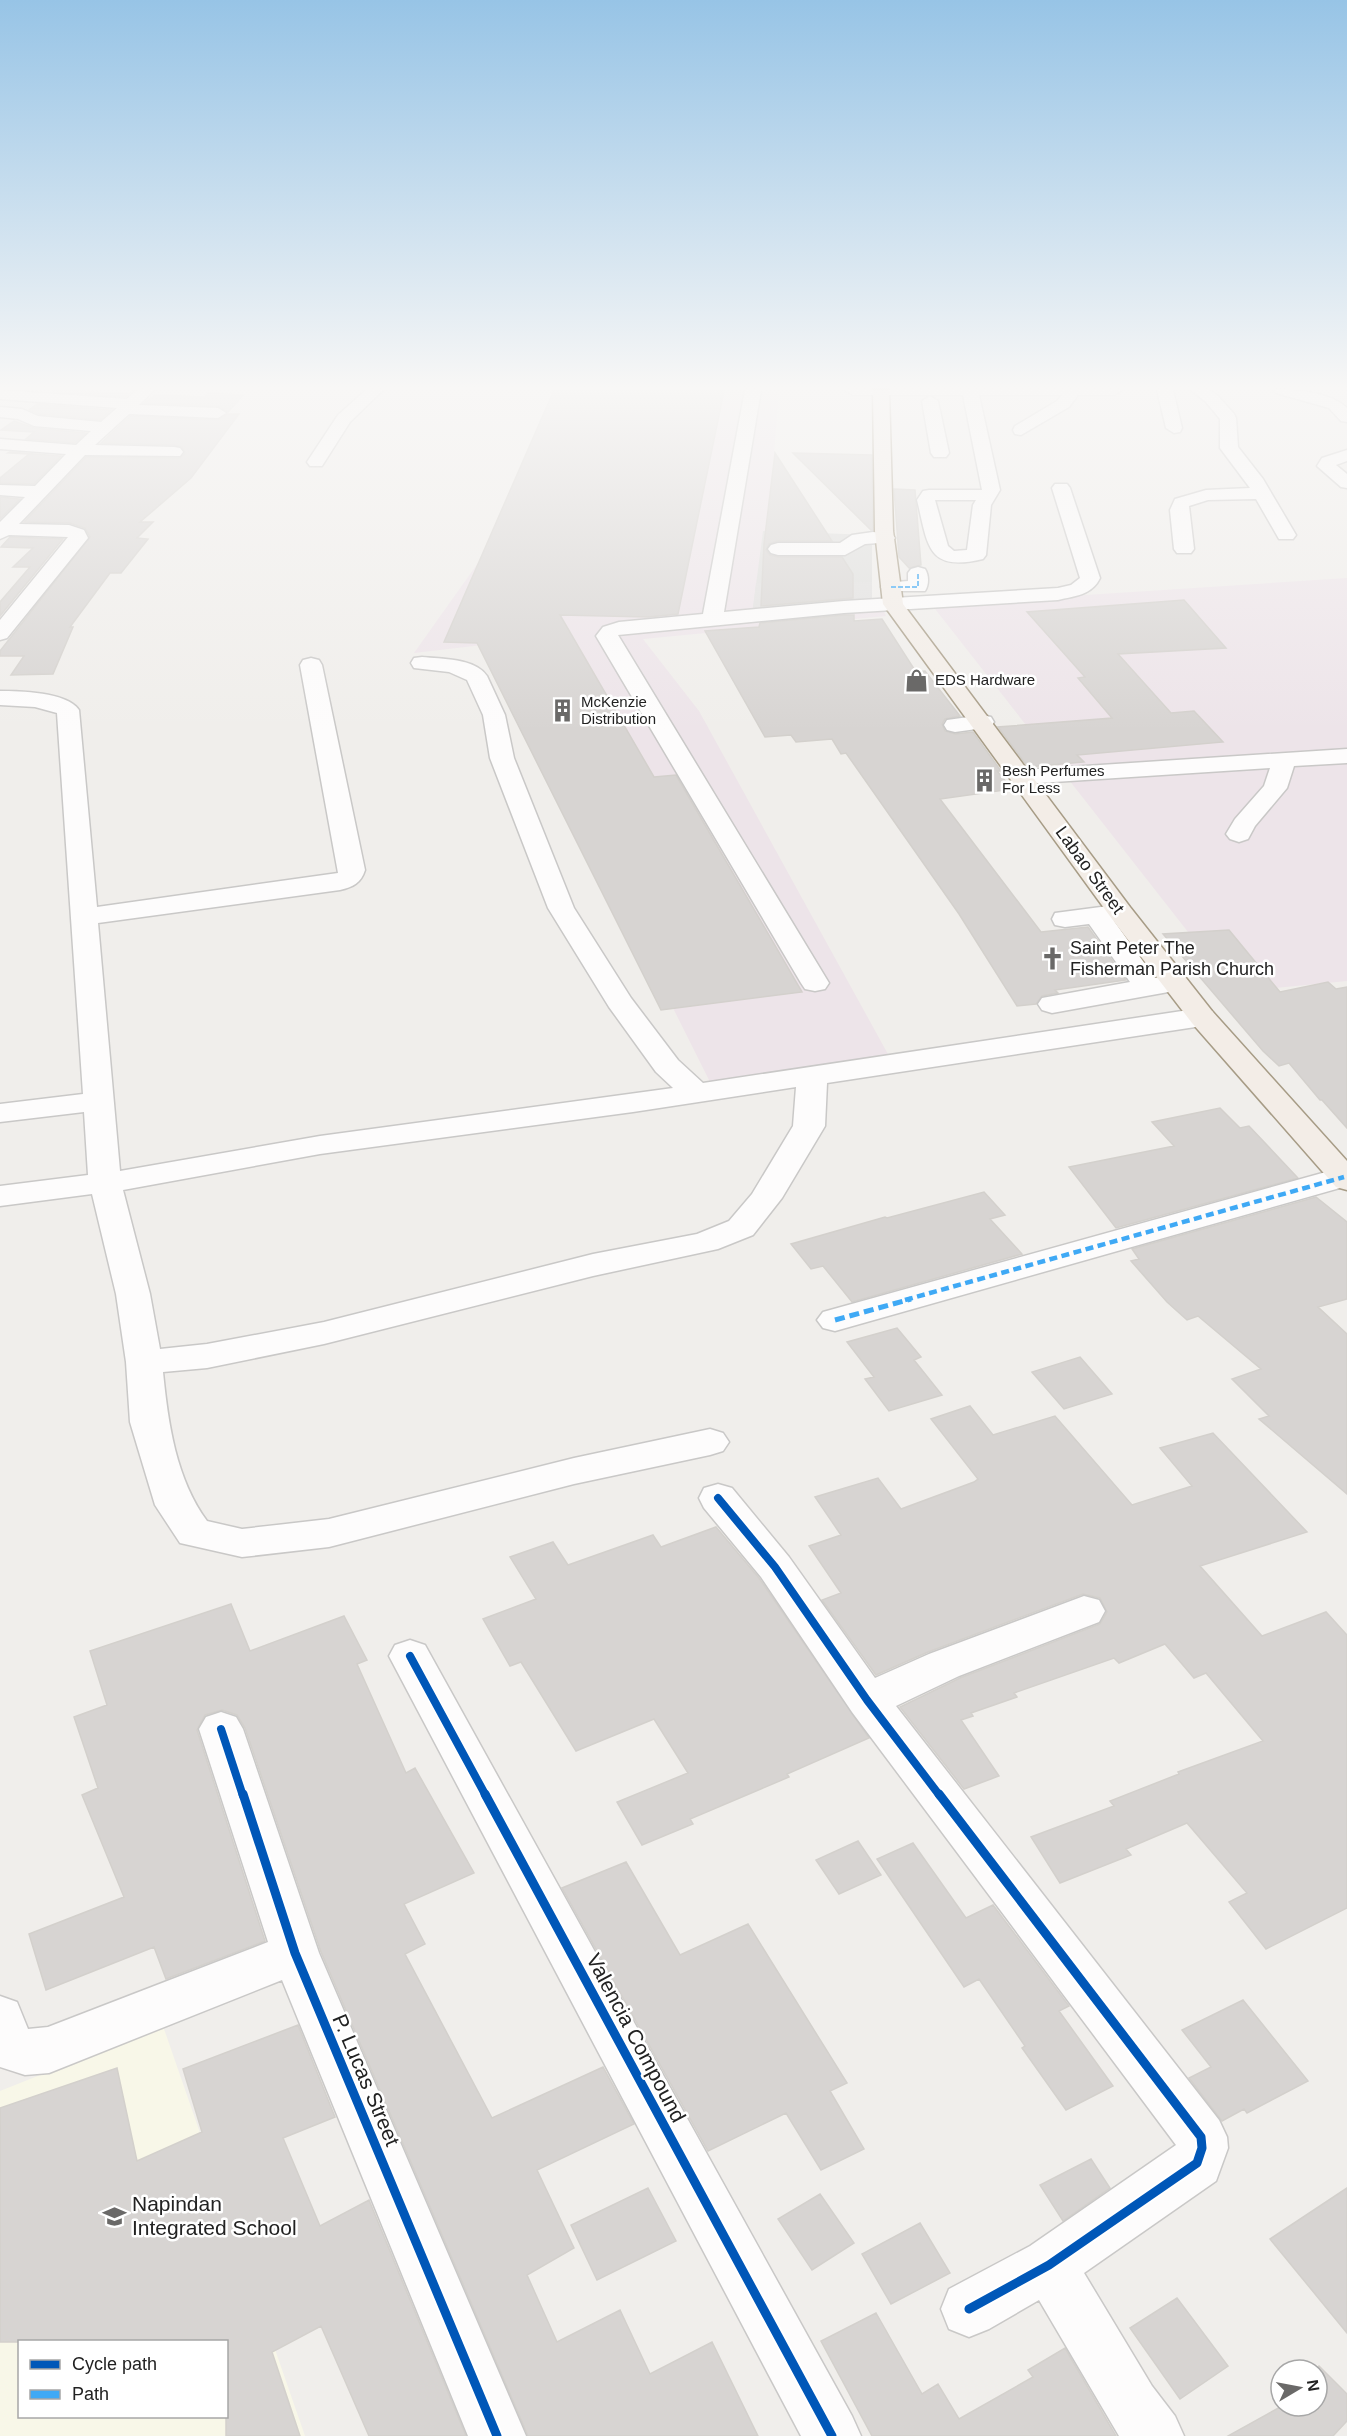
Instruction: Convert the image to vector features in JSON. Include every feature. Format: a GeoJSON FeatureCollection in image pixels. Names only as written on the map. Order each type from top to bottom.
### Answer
{"type":"FeatureCollection","features":[{"type":"Feature","properties":{"kind":"main road"},"geometry":{"type":"LineString","coordinates":[[884,504],[885,538],[892,594]]}},
{"type":"Feature","properties":{"kind":"main road","name":"Labao Street"},"geometry":{"type":"LineString","coordinates":[[892,594],[1023,777],[1108,914],[1175,983],[1202,1017],[1346,1179]]}},
{"type":"Feature","properties":{"kind":"street"},"geometry":{"type":"LineString","coordinates":[[2,531],[28,504]]}},
{"type":"Feature","properties":{"kind":"street"},"geometry":{"type":"LineString","coordinates":[[712,619],[733,504]]}},
{"type":"Feature","properties":{"kind":"street"},"geometry":{"type":"LineString","coordinates":[[795,592],[1026,597],[1058,594],[1087,584],[1090,578],[1066,504]]}},
{"type":"Feature","properties":{"kind":"street"},"geometry":{"type":"LineString","coordinates":[[1181,504],[1179,510],[1184,549]]}},
{"type":"Feature","properties":{"kind":"street"},"geometry":{"type":"LineString","coordinates":[[1268,504],[1286,535]]}},
{"type":"Feature","properties":{"kind":"street"},"geometry":{"type":"LineString","coordinates":[[0,634],[78,538],[77,534],[69,531],[2,531]]}},
{"type":"Feature","properties":{"kind":"street"},"geometry":{"type":"LineString","coordinates":[[778,549],[845,549],[855,540],[885,538]]}},
{"type":"Feature","properties":{"kind":"street"},"geometry":{"type":"LineString","coordinates":[[815,983],[607,636],[610,631],[619,628],[712,619],[892,594],[918,587],[918,573]]}},
{"type":"Feature","properties":{"kind":"street"},"geometry":{"type":"LineString","coordinates":[[422,663],[450,666],[476,676],[494,715],[502,758],[561,908],[619,1001],[667,1066],[696,1093]]}},
{"type":"Feature","properties":{"kind":"street"},"geometry":{"type":"LineString","coordinates":[[86,917],[340,882],[350,877],[352,870],[311,665]]}},
{"type":"Feature","properties":{"kind":"street"},"geometry":{"type":"LineString","coordinates":[[0,698],[31,698],[51,702],[68,710],[86,917],[105,1183],[133,1294],[144,1362],[149,1422],[174,1505],[194,1533],[242,1543],[329,1533],[574,1471],[710,1442]]}},
{"type":"Feature","properties":{"kind":"street"},"geometry":{"type":"LineString","coordinates":[[955,725],[983,722]]}},
{"type":"Feature","properties":{"kind":"street"},"geometry":{"type":"LineString","coordinates":[[1023,777],[1284,762],[1347,756]]}},
{"type":"Feature","properties":{"kind":"street"},"geometry":{"type":"LineString","coordinates":[[1239,834],[1244,824],[1275,788],[1284,762]]}},
{"type":"Feature","properties":{"kind":"street"},"geometry":{"type":"LineString","coordinates":[[1065,919],[1108,914],[1147,987]]}},
{"type":"Feature","properties":{"kind":"street"},"geometry":{"type":"LineString","coordinates":[[1052,1004],[1175,983]]}},
{"type":"Feature","properties":{"kind":"street"},"geometry":{"type":"LineString","coordinates":[[0,1196],[105,1183],[320,1145],[812,1077],[1202,1017]]}},
{"type":"Feature","properties":{"kind":"street"},"geometry":{"type":"LineString","coordinates":[[144,1362],[207,1356],[324,1333],[593,1265],[706,1242],[741,1228],[766,1198],[809,1126],[812,1077]]}},
{"type":"Feature","properties":{"kind":"street"},"geometry":{"type":"LineString","coordinates":[[0,1113],[99,1101]]}},
{"type":"Feature","properties":{"kind":"street"},"geometry":{"type":"LineString","coordinates":[[835,1320],[1346,1179]]}},
{"type":"Feature","properties":{"kind":"street"},"geometry":{"type":"LineString","coordinates":[[718,1498],[775,1567],[867,1700],[1201,2137],[1202,2148],[1197,2163],[1049,2265],[969,2309]]}},
{"type":"Feature","properties":{"kind":"street"},"geometry":{"type":"LineString","coordinates":[[867,1700],[944,1665],[1084,1611]]}},
{"type":"Feature","properties":{"kind":"street","name":"Valencia Compound"},"geometry":{"type":"LineString","coordinates":[[410,1656],[832,2436]]}},
{"type":"Feature","properties":{"kind":"street","name":"P. Lucas Street"},"geometry":{"type":"LineString","coordinates":[[221,1729],[295,1953],[497,2436]]}},
{"type":"Feature","properties":{"kind":"street"},"geometry":{"type":"LineString","coordinates":[[0,2018],[8,2047],[25,2052],[49,2050],[295,1953]]}},
{"type":"Feature","properties":{"kind":"street"},"geometry":{"type":"LineString","coordinates":[[1049,2265],[1132,2406],[1155,2436]]}},
{"type":"Feature","properties":{"kind":"shaded area"},"geometry":{"type":"Polygon","coordinates":[[[513,504],[770,504],[761,607],[878,598],[886,616],[643,639],[699,711],[889,1056],[710,1082],[491,644],[414,653],[495,539],[513,504]]]}},
{"type":"Feature","properties":{"kind":"shaded area"},"geometry":{"type":"Polygon","coordinates":[[[763,531],[872,535],[872,598],[753,608],[763,531]]]}},
{"type":"Feature","properties":{"kind":"shaded area"},"geometry":{"type":"Polygon","coordinates":[[[1347,578],[1347,981],[1235,992],[932,605],[1347,578]]]}},
{"type":"Feature","properties":{"kind":"shaded area"},"geometry":{"type":"Polygon","coordinates":[[[872,582],[872,598],[753,608],[756,583],[872,582]]]}},
{"type":"Feature","properties":{"kind":"shaded area","name":"Napindan Integrated School"},"geometry":{"type":"Polygon","coordinates":[[[163,2026],[305,2436],[0,2436],[0,2091],[163,2026]]]}},
{"type":"Feature","properties":{"kind":"building"},"geometry":{"type":"Polygon","coordinates":[[[0,504],[15,504],[0,519],[0,504]]]}},
{"type":"Feature","properties":{"kind":"building"},"geometry":{"type":"Polygon","coordinates":[[[41,504],[161,504],[140,522],[153,522],[137,538],[148,539],[121,573],[110,573],[70,627],[73,627],[53,674],[11,675],[24,656],[0,656],[0,651],[90,537],[85,528],[70,523],[24,522],[41,504]]]}},
{"type":"Feature","properties":{"kind":"building","name":"McKenzie Distribution"},"geometry":{"type":"Polygon","coordinates":[[[504,504],[701,504],[678,614],[648,617],[560,615],[654,777],[676,775],[802,992],[661,1010],[477,643],[444,642],[504,504]]]}},
{"type":"Feature","properties":{"kind":"building"},"geometry":{"type":"Polygon","coordinates":[[[769,504],[808,504],[832,541],[777,541],[769,544],[766,550],[770,555],[778,557],[842,557],[853,574],[853,598],[761,606],[769,504]]]}},
{"type":"Feature","properties":{"kind":"building"},"geometry":{"type":"Polygon","coordinates":[[[844,504],[873,504],[873,530],[844,504]]]}},
{"type":"Feature","properties":{"kind":"building"},"geometry":{"type":"Polygon","coordinates":[[[895,504],[916,504],[921,565],[909,568],[899,557],[895,504]]]}},
{"type":"Feature","properties":{"kind":"building"},"geometry":{"type":"Polygon","coordinates":[[[10,537],[63,539],[0,616],[0,602],[30,567],[13,567],[33,548],[1,547],[10,537]]]}},
{"type":"Feature","properties":{"kind":"building"},"geometry":{"type":"Polygon","coordinates":[[[1184,600],[1226,648],[1118,654],[1171,713],[1194,711],[1223,742],[1077,755],[1084,762],[1028,767],[998,727],[1112,718],[1078,678],[1085,677],[1027,612],[1184,600]]]}},
{"type":"Feature","properties":{"kind":"building"},"geometry":{"type":"Polygon","coordinates":[[[854,615],[854,621],[882,619],[916,672],[925,671],[960,716],[945,719],[942,724],[945,731],[955,734],[973,732],[1001,771],[997,771],[1012,789],[940,799],[1041,932],[1088,927],[1126,980],[1055,990],[1058,993],[1042,996],[1036,1004],[1017,1006],[959,914],[846,753],[841,754],[832,739],[796,742],[791,735],[765,737],[705,631],[759,627],[760,623],[854,615]]]}},
{"type":"Feature","properties":{"kind":"building"},"geometry":{"type":"Polygon","coordinates":[[[1229,930],[1280,992],[1328,982],[1336,989],[1347,987],[1347,1128],[1289,1063],[1279,1066],[1263,1051],[1163,934],[1229,930]]]}},
{"type":"Feature","properties":{"kind":"building"},"geometry":{"type":"Polygon","coordinates":[[[1220,1108],[1240,1128],[1249,1126],[1298,1178],[1116,1228],[1069,1167],[1174,1146],[1152,1122],[1220,1108]]]}},
{"type":"Feature","properties":{"kind":"building"},"geometry":{"type":"Polygon","coordinates":[[[984,1192],[1005,1215],[990,1219],[1022,1254],[852,1302],[823,1266],[811,1269],[791,1244],[885,1217],[984,1192]]]}},
{"type":"Feature","properties":{"kind":"building"},"geometry":{"type":"Polygon","coordinates":[[[1316,1197],[1347,1222],[1347,1299],[1318,1307],[1347,1334],[1347,1494],[1259,1419],[1269,1416],[1232,1379],[1261,1369],[1198,1316],[1187,1320],[1167,1302],[1131,1261],[1139,1259],[1132,1249],[1316,1197]]]}},
{"type":"Feature","properties":{"kind":"building"},"geometry":{"type":"Polygon","coordinates":[[[897,1328],[921,1357],[914,1360],[942,1395],[889,1411],[865,1379],[874,1377],[847,1342],[897,1328]]]}},
{"type":"Feature","properties":{"kind":"building"},"geometry":{"type":"Polygon","coordinates":[[[1080,1357],[1112,1394],[1064,1409],[1032,1372],[1080,1357]]]}},
{"type":"Feature","properties":{"kind":"building"},"geometry":{"type":"Polygon","coordinates":[[[970,1406],[993,1435],[1055,1416],[1132,1505],[1192,1486],[1160,1448],[1213,1433],[1307,1532],[1200,1566],[1262,1636],[1326,1612],[1347,1635],[1347,1908],[1266,1949],[1229,1902],[1247,1893],[1187,1823],[1126,1849],[1131,1855],[1060,1883],[1031,1837],[1114,1806],[1110,1801],[1179,1774],[1178,1772],[1263,1741],[1206,1673],[1194,1678],[1165,1644],[1119,1663],[1114,1658],[1014,1693],[1017,1697],[971,1713],[973,1716],[961,1720],[999,1776],[964,1789],[900,1707],[960,1678],[1100,1624],[1107,1612],[1100,1598],[1083,1594],[928,1652],[876,1675],[822,1600],[841,1593],[809,1546],[841,1535],[815,1497],[878,1478],[901,1509],[974,1482],[978,1479],[931,1419],[970,1406]]]}},
{"type":"Feature","properties":{"kind":"building"},"geometry":{"type":"Polygon","coordinates":[[[716,1527],[759,1578],[869,1738],[787,1774],[789,1777],[690,1819],[693,1824],[642,1845],[617,1802],[688,1773],[654,1719],[576,1751],[521,1662],[510,1666],[483,1619],[536,1599],[510,1557],[553,1542],[568,1565],[653,1535],[661,1547],[716,1527]]]}},
{"type":"Feature","properties":{"kind":"building"},"geometry":{"type":"Polygon","coordinates":[[[231,1604],[250,1651],[344,1616],[367,1660],[357,1664],[406,1773],[415,1768],[474,1873],[404,1904],[425,1944],[405,1954],[492,2118],[603,2067],[634,2124],[537,2170],[574,2248],[527,2275],[557,2342],[620,2310],[650,2374],[712,2342],[758,2436],[528,2436],[321,1952],[245,1728],[237,1715],[222,1710],[205,1715],[197,1730],[265,1941],[166,1979],[154,1947],[46,1990],[29,1934],[124,1897],[82,1795],[98,1788],[74,1717],[107,1705],[90,1651],[231,1604]]]}},
{"type":"Feature","properties":{"kind":"building"},"geometry":{"type":"Polygon","coordinates":[[[858,1841],[881,1875],[839,1894],[816,1860],[858,1841]]]}},
{"type":"Feature","properties":{"kind":"building"},"geometry":{"type":"Polygon","coordinates":[[[913,1843],[966,1918],[993,1905],[1069,2006],[1059,2011],[1113,2086],[1066,2110],[1022,2048],[1025,2046],[979,1979],[964,1987],[877,1859],[913,1843]]]}},
{"type":"Feature","properties":{"kind":"building"},"geometry":{"type":"Polygon","coordinates":[[[626,1862],[680,1955],[748,1924],[847,2083],[830,2091],[864,2149],[821,2170],[786,2113],[708,2151],[562,1888],[626,1862]]]}},
{"type":"Feature","properties":{"kind":"building"},"geometry":{"type":"Polygon","coordinates":[[[1243,2000],[1308,2081],[1247,2113],[1244,2109],[1222,2121],[1189,2078],[1211,2067],[1182,2030],[1243,2000]]]}},
{"type":"Feature","properties":{"kind":"building"},"geometry":{"type":"Polygon","coordinates":[[[298,2025],[335,2117],[283,2138],[320,2226],[369,2200],[466,2436],[369,2436],[321,2326],[272,2352],[300,2436],[226,2436],[228,2340],[18,2340],[18,2342],[0,2342],[0,2108],[117,2068],[137,2161],[202,2132],[183,2069],[298,2025]]]}},
{"type":"Feature","properties":{"kind":"building"},"geometry":{"type":"Polygon","coordinates":[[[1091,2159],[1110,2188],[1063,2221],[1040,2185],[1091,2159]]]}},
{"type":"Feature","properties":{"kind":"building"},"geometry":{"type":"Polygon","coordinates":[[[648,2188],[676,2241],[597,2280],[571,2225],[648,2188]]]}},
{"type":"Feature","properties":{"kind":"building"},"geometry":{"type":"Polygon","coordinates":[[[1347,2188],[1347,2333],[1270,2239],[1347,2188]]]}},
{"type":"Feature","properties":{"kind":"building"},"geometry":{"type":"Polygon","coordinates":[[[820,2194],[854,2243],[812,2270],[778,2219],[820,2194]]]}},
{"type":"Feature","properties":{"kind":"building"},"geometry":{"type":"Polygon","coordinates":[[[920,2223],[950,2273],[891,2304],[862,2254],[920,2223]]]}},
{"type":"Feature","properties":{"kind":"building"},"geometry":{"type":"Polygon","coordinates":[[[1177,2298],[1228,2366],[1180,2399],[1130,2328],[1177,2298]]]}},
{"type":"Feature","properties":{"kind":"building"},"geometry":{"type":"Polygon","coordinates":[[[876,2313],[922,2394],[938,2384],[959,2419],[1033,2377],[1028,2370],[1065,2348],[1116,2436],[872,2436],[821,2341],[876,2313]]]}},
{"type":"Feature","properties":{"kind":"building"},"geometry":{"type":"Polygon","coordinates":[[[1329,2376],[1347,2394],[1347,2421],[1333,2436],[1228,2436],[1269,2413],[1269,2418],[1329,2418],[1329,2376]]]}},
{"type":"Feature","properties":{"kind":"marked path"},"geometry":{"type":"LineString","coordinates":[[891,587],[918,587],[918,573]]}},
{"type":"Feature","properties":{"kind":"marked path"},"geometry":{"type":"LineString","coordinates":[[835,1320],[1344,1177]]}},
{"type":"Feature","properties":{"kind":"cycle path"},"geometry":{"type":"LineString","coordinates":[[718,1498],[775,1567],[867,1700],[1201,2137],[1202,2148],[1197,2163],[1049,2265],[969,2309]]}},
{"type":"Feature","properties":{"kind":"cycle path"},"geometry":{"type":"LineString","coordinates":[[410,1656],[832,2436]]}},
{"type":"Feature","properties":{"kind":"cycle path"},"geometry":{"type":"LineString","coordinates":[[221,1729],[295,1953],[497,2436]]}},
{"type":"Feature","properties":{"kind":"place","name":"EDS Hardware"},"geometry":{"type":"Point","coordinates":[917,680]}},
{"type":"Feature","properties":{"kind":"place","name":"McKenzie Distribution"},"geometry":{"type":"Point","coordinates":[563,711]}},
{"type":"Feature","properties":{"kind":"place","name":"Besh Perfumes For Less"},"geometry":{"type":"Point","coordinates":[984,780]}},
{"type":"Feature","properties":{"kind":"place","name":"Saint Peter The Fisherman Parish Church"},"geometry":{"type":"Point","coordinates":[1052,958]}},
{"type":"Feature","properties":{"kind":"place","name":"Napindan Integrated School"},"geometry":{"type":"Point","coordinates":[114,2216]}}]}
